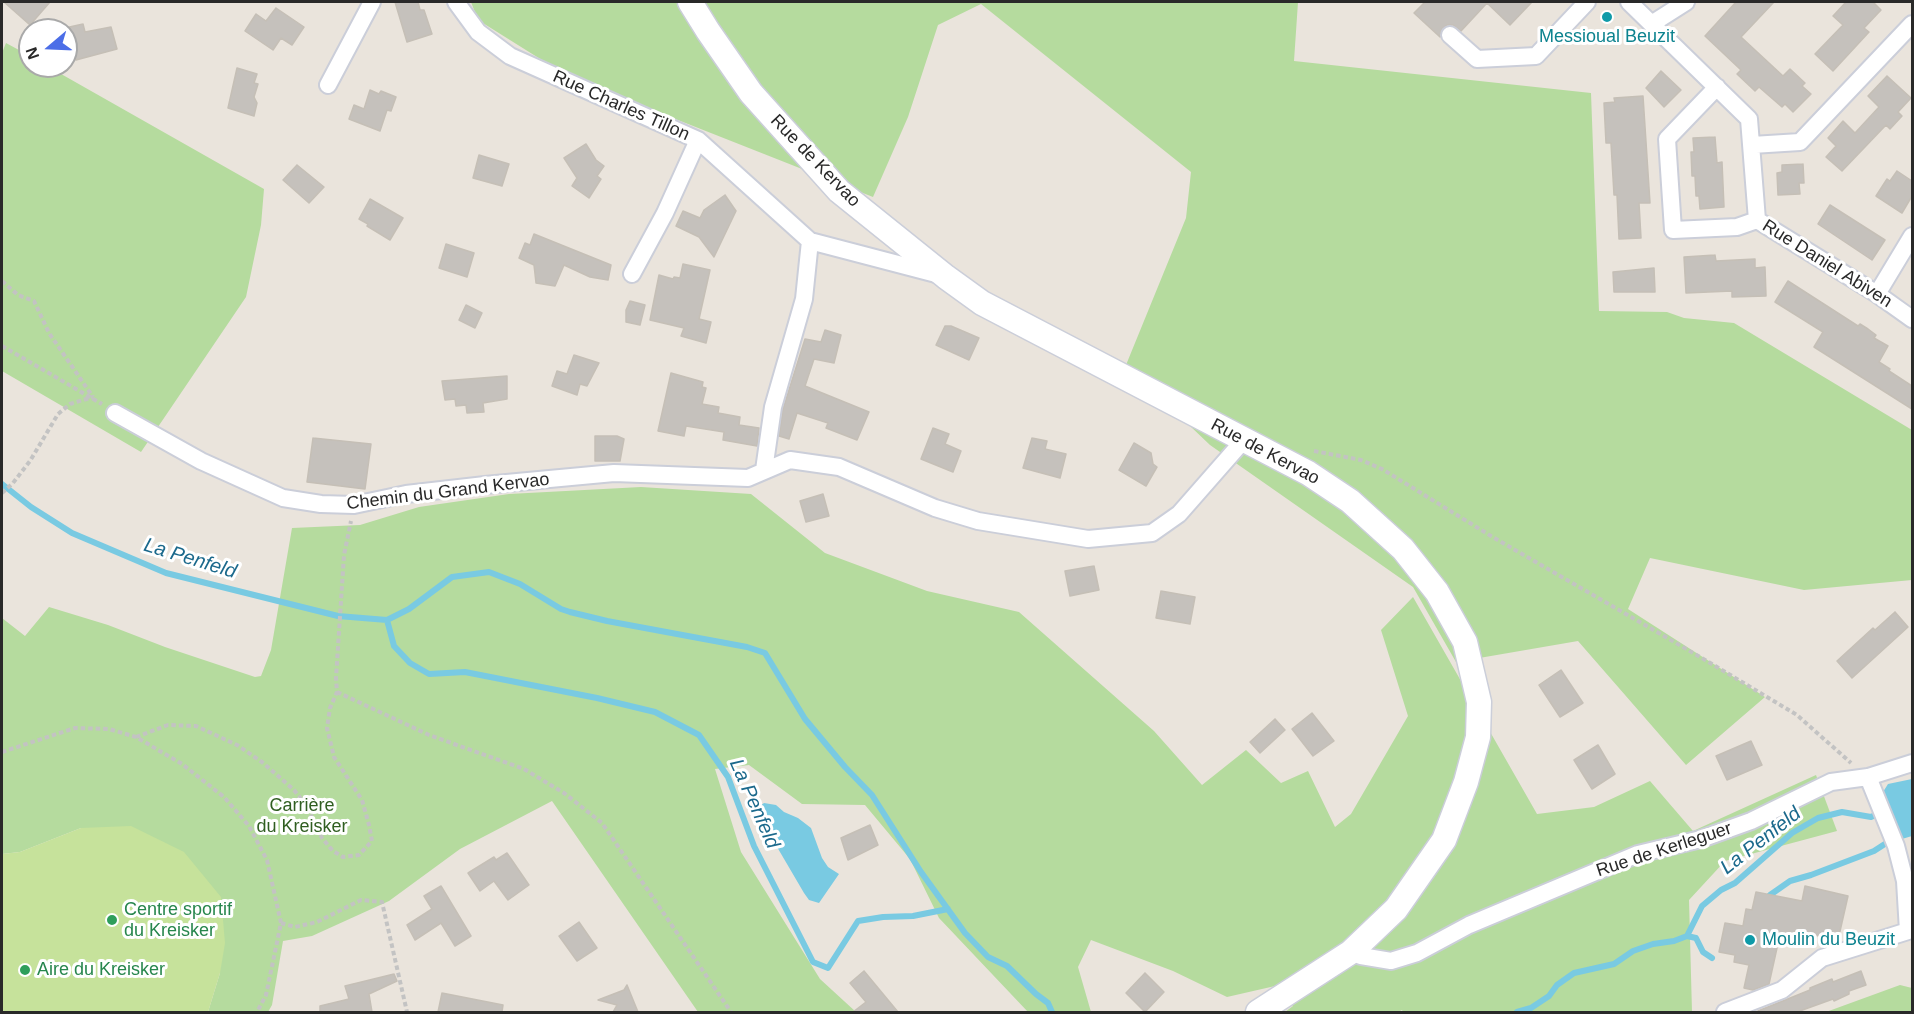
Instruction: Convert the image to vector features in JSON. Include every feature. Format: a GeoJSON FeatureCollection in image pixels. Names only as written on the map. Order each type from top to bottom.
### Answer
{"type":"FeatureCollection","features":[{"type":"Feature","properties":{"kind":"main road","name":"Rue de Kervao"},"geometry":{"type":"LineString","coordinates":[[690,2],[751,93],[839,190],[946,277],[982,303],[1308,473],[1350,501],[1403,549],[1437,592],[1465,642],[1479,702],[1478,737],[1466,782],[1444,840],[1396,909],[1351,952],[1258,1012]]}},
{"type":"Feature","properties":{"kind":"street"},"geometry":{"type":"LineString","coordinates":[[328,85],[372,2]]}},
{"type":"Feature","properties":{"kind":"street","name":"Rue Charles Tillon"},"geometry":{"type":"LineString","coordinates":[[456,2],[478,32],[510,56],[698,140],[810,241]]}},
{"type":"Feature","properties":{"kind":"street"},"geometry":{"type":"LineString","coordinates":[[1450,35],[1477,59],[1536,56],[1587,2]]}},
{"type":"Feature","properties":{"kind":"street","name":"Rue Daniel Abiven"},"geometry":{"type":"LineString","coordinates":[[1629,2],[1749,119],[1757,220],[1877,294],[1912,319]]}},
{"type":"Feature","properties":{"kind":"street"},"geometry":{"type":"LineString","coordinates":[[1653,24],[1686,2]]}},
{"type":"Feature","properties":{"kind":"street"},"geometry":{"type":"LineString","coordinates":[[1752,145],[1800,142],[1912,24]]}},
{"type":"Feature","properties":{"kind":"street"},"geometry":{"type":"LineString","coordinates":[[1717,87],[1667,139],[1673,230],[1737,226],[1757,220]]}},
{"type":"Feature","properties":{"kind":"street"},"geometry":{"type":"LineString","coordinates":[[632,273],[665,213],[698,140]]}},
{"type":"Feature","properties":{"kind":"street"},"geometry":{"type":"LineString","coordinates":[[1877,294],[1912,236]]}},
{"type":"Feature","properties":{"kind":"street"},"geometry":{"type":"LineString","coordinates":[[764,470],[773,407],[804,299],[810,241],[946,277]]}},
{"type":"Feature","properties":{"kind":"street","name":"Chemin du Grand Kervao"},"geometry":{"type":"LineString","coordinates":[[115,413],[201,461],[283,498],[321,504],[354,505],[406,494],[614,473],[748,478],[790,460],[839,467],[935,508],[978,521],[1088,539],[1152,532],[1179,514],[1243,441]]}},
{"type":"Feature","properties":{"kind":"street","name":"Rue de Kerleguer"},"geometry":{"type":"LineString","coordinates":[[1351,952],[1391,961],[1418,953],[1479,920],[1638,854],[1701,839],[1750,821],[1832,782],[1868,777],[1912,763]]}},
{"type":"Feature","properties":{"kind":"street"},"geometry":{"type":"LineString","coordinates":[[1725,1012],[1782,990],[1822,958],[1908,931],[1905,881],[1868,777]]}},
{"type":"Feature","properties":{"kind":"path"},"geometry":{"type":"LineString","coordinates":[[2,281],[18,295],[33,301],[49,333],[93,398]]}},
{"type":"Feature","properties":{"kind":"path"},"geometry":{"type":"LineString","coordinates":[[2,345],[93,398]]}},
{"type":"Feature","properties":{"kind":"path"},"geometry":{"type":"LineString","coordinates":[[2,493],[30,461],[58,414],[70,404],[93,398]]}},
{"type":"Feature","properties":{"kind":"path"},"geometry":{"type":"LineString","coordinates":[[1306,450],[1361,460],[1382,469],[1491,536],[1797,715],[1868,777]]}},
{"type":"Feature","properties":{"kind":"path"},"geometry":{"type":"LineString","coordinates":[[136,737],[168,725],[196,726],[237,745],[294,790],[306,805],[322,838],[333,851],[343,857],[359,855],[372,841],[369,825],[362,800],[334,757],[327,728],[330,708],[337,692],[336,678],[345,555],[354,505]]}},
{"type":"Feature","properties":{"kind":"path"},"geometry":{"type":"LineString","coordinates":[[337,692],[429,735],[524,769],[564,793],[602,823],[730,1012]]}},
{"type":"Feature","properties":{"kind":"path"},"geometry":{"type":"LineString","coordinates":[[2,752],[75,728],[109,729],[136,737],[182,764],[224,797],[249,826],[267,860],[281,923],[266,995],[257,1012]]}},
{"type":"Feature","properties":{"kind":"path"},"geometry":{"type":"LineString","coordinates":[[281,923],[295,927],[317,922],[362,900],[382,902],[407,1012]]}},
{"type":"Feature","properties":{"kind":"green space"},"geometry":{"type":"Polygon","coordinates":[[[471,2],[1298,2],[1294,61],[1591,93],[1599,311],[1667,312],[1684,318],[1734,323],[1912,430],[1912,580],[1804,590],[1650,558],[1628,609],[1765,697],[1686,765],[1578,641],[1456,662],[1413,587],[1210,445],[1126,365],[1186,218],[1191,172],[981,4],[938,25],[908,117],[873,197],[569,77],[478,20],[471,2]]]}},
{"type":"Feature","properties":{"kind":"green space"},"geometry":{"type":"Polygon","coordinates":[[[6,43],[18,50],[18,78],[68,78],[264,189],[261,225],[246,297],[141,452],[2,371],[2,53],[6,43]]]}},
{"type":"Feature","properties":{"kind":"green space","name":"Carrière du Kreisker"},"geometry":{"type":"Polygon","coordinates":[[[641,487],[751,494],[825,553],[927,591],[1019,612],[1154,731],[1202,785],[1246,750],[1281,783],[1308,771],[1335,827],[1351,814],[1408,716],[1381,630],[1413,597],[1537,814],[1594,807],[1650,781],[1693,831],[1816,775],[1837,831],[1725,861],[1689,900],[1692,1012],[1403,1012],[1402,1010],[1398,1012],[1285,1012],[1293,1006],[1275,986],[1227,997],[1173,971],[1091,940],[1078,967],[1091,1012],[1028,1012],[939,918],[910,859],[865,805],[802,804],[749,765],[715,769],[741,852],[820,979],[856,1012],[698,1012],[552,801],[460,849],[389,901],[312,936],[283,941],[272,1005],[268,1012],[208,1012],[220,973],[81,828],[20,852],[2,854],[2,618],[25,636],[49,607],[108,625],[255,677],[261,676],[271,650],[292,528],[360,525],[419,507],[509,494],[641,487]]]}},
{"type":"Feature","properties":{"kind":"green space","name":"Centre sportif du Kreisker"},"geometry":{"type":"Polygon","coordinates":[[[131,826],[184,852],[221,897],[225,943],[220,973],[208,1012],[2,1012],[2,854],[20,852],[81,828],[131,826]]]}},
{"type":"Feature","properties":{"kind":"green space"},"geometry":{"type":"Polygon","coordinates":[[[1900,985],[1912,988],[1912,1012],[1826,1012],[1900,985]]]}},
{"type":"Feature","properties":{"kind":"water"},"geometry":{"type":"Polygon","coordinates":[[[1912,779],[1912,836],[1902,839],[1883,792],[1888,784],[1912,779]]]}},
{"type":"Feature","properties":{"kind":"water"},"geometry":{"type":"Polygon","coordinates":[[[764,803],[776,805],[811,828],[822,858],[828,867],[839,874],[819,903],[809,900],[804,893],[763,823],[760,806],[764,803]]]}},
{"type":"Feature","properties":{"kind":"building"},"geometry":{"type":"Polygon","coordinates":[[[4,2],[50,2],[36,18],[22,18],[4,2]]]}},
{"type":"Feature","properties":{"kind":"building"},"geometry":{"type":"Polygon","coordinates":[[[395,2],[418,2],[420,10],[424,10],[432,34],[407,42],[395,2]]]}},
{"type":"Feature","properties":{"kind":"building"},"geometry":{"type":"Polygon","coordinates":[[[1425,2],[1532,2],[1510,25],[1487,3],[1461,31],[1453,25],[1447,25],[1442,29],[1440,37],[1414,13],[1425,2]]]}},
{"type":"Feature","properties":{"kind":"building"},"geometry":{"type":"Polygon","coordinates":[[[1736,2],[1774,2],[1741,37],[1783,76],[1790,69],[1805,83],[1802,86],[1811,94],[1793,112],[1785,104],[1782,107],[1759,87],[1755,91],[1737,74],[1741,70],[1705,36],[1736,2]]]}},
{"type":"Feature","properties":{"kind":"building"},"geometry":{"type":"Polygon","coordinates":[[[1846,2],[1873,2],[1881,10],[1864,28],[1869,32],[1833,71],[1815,54],[1843,25],[1833,16],[1846,2]]]}},
{"type":"Feature","properties":{"kind":"building"},"geometry":{"type":"Polygon","coordinates":[[[276,8],[304,27],[292,45],[281,38],[273,50],[245,31],[256,14],[266,21],[276,8]]]}},
{"type":"Feature","properties":{"kind":"building"},"geometry":{"type":"Polygon","coordinates":[[[83,24],[85,32],[111,27],[117,49],[78,59],[78,25],[83,24]]]}},
{"type":"Feature","properties":{"kind":"building"},"geometry":{"type":"Polygon","coordinates":[[[237,68],[257,74],[254,83],[258,84],[254,97],[257,103],[254,116],[228,108],[237,68]]]}},
{"type":"Feature","properties":{"kind":"building"},"geometry":{"type":"Polygon","coordinates":[[[1661,71],[1681,90],[1664,107],[1646,88],[1661,71]]]}},
{"type":"Feature","properties":{"kind":"building"},"geometry":{"type":"Polygon","coordinates":[[[1887,76],[1911,98],[1898,112],[1902,116],[1890,129],[1886,125],[1842,171],[1826,157],[1836,146],[1828,138],[1843,121],[1855,133],[1879,107],[1868,96],[1887,76]]]}},
{"type":"Feature","properties":{"kind":"building"},"geometry":{"type":"Polygon","coordinates":[[[370,90],[379,94],[381,91],[396,97],[391,111],[387,110],[380,131],[349,119],[354,105],[364,109],[370,90]]]}},
{"type":"Feature","properties":{"kind":"building"},"geometry":{"type":"Polygon","coordinates":[[[1643,96],[1650,203],[1639,203],[1641,238],[1619,239],[1617,195],[1614,195],[1611,143],[1606,143],[1604,103],[1615,102],[1614,98],[1643,96]]]}},
{"type":"Feature","properties":{"kind":"building"},"geometry":{"type":"Polygon","coordinates":[[[1715,137],[1717,163],[1722,162],[1724,207],[1700,209],[1699,196],[1696,196],[1695,176],[1692,176],[1693,138],[1715,137]]]}},
{"type":"Feature","properties":{"kind":"building"},"geometry":{"type":"Polygon","coordinates":[[[586,144],[596,160],[604,166],[597,176],[601,179],[589,198],[572,186],[577,178],[564,158],[586,144]]]}},
{"type":"Feature","properties":{"kind":"building"},"geometry":{"type":"Polygon","coordinates":[[[479,155],[509,164],[502,186],[473,178],[479,155]]]}},
{"type":"Feature","properties":{"kind":"building"},"geometry":{"type":"Polygon","coordinates":[[[1803,164],[1804,183],[1799,183],[1800,194],[1778,195],[1777,173],[1782,172],[1782,165],[1803,164]]]}},
{"type":"Feature","properties":{"kind":"building"},"geometry":{"type":"Polygon","coordinates":[[[297,165],[324,187],[309,203],[283,180],[297,165]]]}},
{"type":"Feature","properties":{"kind":"building"},"geometry":{"type":"Polygon","coordinates":[[[1897,171],[1912,181],[1912,196],[1902,213],[1876,196],[1887,179],[1890,181],[1897,171]]]}},
{"type":"Feature","properties":{"kind":"building"},"geometry":{"type":"Polygon","coordinates":[[[725,195],[736,211],[714,257],[699,237],[676,226],[683,211],[700,218],[704,210],[725,195]]]}},
{"type":"Feature","properties":{"kind":"building"},"geometry":{"type":"Polygon","coordinates":[[[370,199],[403,218],[390,240],[359,219],[370,199]]]}},
{"type":"Feature","properties":{"kind":"building"},"geometry":{"type":"Polygon","coordinates":[[[1830,205],[1885,240],[1872,260],[1818,224],[1830,205]]]}},
{"type":"Feature","properties":{"kind":"building"},"geometry":{"type":"Polygon","coordinates":[[[534,234],[611,265],[608,280],[590,277],[564,265],[555,286],[536,283],[534,265],[519,258],[525,243],[530,245],[534,234]]]}},
{"type":"Feature","properties":{"kind":"building"},"geometry":{"type":"Polygon","coordinates":[[[446,244],[474,253],[467,277],[439,268],[446,244]]]}},
{"type":"Feature","properties":{"kind":"building"},"geometry":{"type":"Polygon","coordinates":[[[1715,255],[1716,261],[1755,259],[1755,268],[1765,267],[1766,296],[1732,297],[1732,291],[1686,293],[1684,257],[1715,255]]]}},
{"type":"Feature","properties":{"kind":"building"},"geometry":{"type":"Polygon","coordinates":[[[683,264],[710,270],[699,319],[711,322],[706,343],[681,336],[684,328],[650,320],[659,275],[673,279],[674,277],[680,278],[683,264]]]}},
{"type":"Feature","properties":{"kind":"building"},"geometry":{"type":"Polygon","coordinates":[[[1654,268],[1655,292],[1614,292],[1613,272],[1654,268]]]}},
{"type":"Feature","properties":{"kind":"building"},"geometry":{"type":"Polygon","coordinates":[[[1788,281],[1858,326],[1860,324],[1868,329],[1876,335],[1874,338],[1888,346],[1879,362],[1912,386],[1912,409],[1814,347],[1823,332],[1775,302],[1788,281]]]}},
{"type":"Feature","properties":{"kind":"building"},"geometry":{"type":"Polygon","coordinates":[[[630,301],[645,305],[640,325],[626,322],[626,310],[630,301]]]}},
{"type":"Feature","properties":{"kind":"building"},"geometry":{"type":"Polygon","coordinates":[[[466,305],[482,313],[475,328],[459,320],[466,305]]]}},
{"type":"Feature","properties":{"kind":"building"},"geometry":{"type":"Polygon","coordinates":[[[945,326],[951,326],[979,338],[969,360],[936,345],[945,326]]]}},
{"type":"Feature","properties":{"kind":"building"},"geometry":{"type":"Polygon","coordinates":[[[825,330],[841,335],[834,363],[814,359],[805,386],[869,412],[857,440],[826,428],[828,423],[797,413],[789,439],[779,436],[783,409],[805,339],[821,342],[825,330]]]}},
{"type":"Feature","properties":{"kind":"building"},"geometry":{"type":"Polygon","coordinates":[[[574,355],[599,363],[587,386],[580,384],[577,395],[552,386],[557,371],[567,374],[574,355]]]}},
{"type":"Feature","properties":{"kind":"building"},"geometry":{"type":"Polygon","coordinates":[[[671,373],[703,382],[702,387],[706,388],[702,404],[719,407],[718,413],[740,417],[739,425],[759,428],[757,446],[723,440],[724,432],[686,426],[684,436],[658,431],[671,373]]]}},
{"type":"Feature","properties":{"kind":"building"},"geometry":{"type":"Polygon","coordinates":[[[507,376],[507,399],[483,403],[484,412],[467,413],[466,405],[456,406],[455,399],[445,400],[442,381],[507,376]]]}},
{"type":"Feature","properties":{"kind":"building"},"geometry":{"type":"Polygon","coordinates":[[[933,428],[949,434],[945,444],[961,451],[953,472],[921,459],[933,428]]]}},
{"type":"Feature","properties":{"kind":"building"},"geometry":{"type":"Polygon","coordinates":[[[595,436],[617,436],[624,439],[620,461],[595,461],[595,436]]]}},
{"type":"Feature","properties":{"kind":"building"},"geometry":{"type":"Polygon","coordinates":[[[313,438],[371,444],[365,489],[307,482],[313,438]]]}},
{"type":"Feature","properties":{"kind":"building"},"geometry":{"type":"Polygon","coordinates":[[[1032,438],[1047,441],[1045,449],[1066,454],[1060,478],[1023,468],[1032,438]]]}},
{"type":"Feature","properties":{"kind":"building"},"geometry":{"type":"Polygon","coordinates":[[[1134,443],[1151,453],[1153,464],[1157,467],[1146,486],[1119,470],[1134,443]]]}},
{"type":"Feature","properties":{"kind":"building"},"geometry":{"type":"Polygon","coordinates":[[[823,494],[829,516],[806,522],[800,501],[823,494]]]}},
{"type":"Feature","properties":{"kind":"building"},"geometry":{"type":"Polygon","coordinates":[[[1094,566],[1099,590],[1070,596],[1065,571],[1094,566]]]}},
{"type":"Feature","properties":{"kind":"building"},"geometry":{"type":"Polygon","coordinates":[[[1161,591],[1195,597],[1190,624],[1156,618],[1161,591]]]}},
{"type":"Feature","properties":{"kind":"building"},"geometry":{"type":"Polygon","coordinates":[[[1895,612],[1908,627],[1852,678],[1837,661],[1873,628],[1875,630],[1895,612]]]}},
{"type":"Feature","properties":{"kind":"building"},"geometry":{"type":"Polygon","coordinates":[[[1561,670],[1583,703],[1560,717],[1539,685],[1561,670]]]}},
{"type":"Feature","properties":{"kind":"building"},"geometry":{"type":"Polygon","coordinates":[[[1312,713],[1334,741],[1313,756],[1292,729],[1312,713]]]}},
{"type":"Feature","properties":{"kind":"building"},"geometry":{"type":"Polygon","coordinates":[[[1275,719],[1285,730],[1260,753],[1250,742],[1275,719]]]}},
{"type":"Feature","properties":{"kind":"building"},"geometry":{"type":"Polygon","coordinates":[[[1751,741],[1762,765],[1727,780],[1716,756],[1751,741]]]}},
{"type":"Feature","properties":{"kind":"building"},"geometry":{"type":"Polygon","coordinates":[[[1598,745],[1615,774],[1592,789],[1574,760],[1598,745]]]}},
{"type":"Feature","properties":{"kind":"building"},"geometry":{"type":"Polygon","coordinates":[[[870,825],[878,845],[848,860],[841,838],[870,825]]]}},
{"type":"Feature","properties":{"kind":"building"},"geometry":{"type":"Polygon","coordinates":[[[507,853],[529,885],[508,900],[494,881],[480,891],[468,873],[494,857],[496,860],[507,853]]]}},
{"type":"Feature","properties":{"kind":"building"},"geometry":{"type":"Polygon","coordinates":[[[441,886],[471,936],[455,946],[441,923],[415,940],[407,925],[432,909],[424,896],[441,886]]]}},
{"type":"Feature","properties":{"kind":"building","name":"Moulin du Beuzit"},"geometry":{"type":"Polygon","coordinates":[[[1805,886],[1848,896],[1838,940],[1795,931],[1793,942],[1779,939],[1769,984],[1753,990],[1744,988],[1749,965],[1734,962],[1735,955],[1719,952],[1725,923],[1743,926],[1746,909],[1752,910],[1756,892],[1802,901],[1805,886]]]}},
{"type":"Feature","properties":{"kind":"building"},"geometry":{"type":"Polygon","coordinates":[[[579,922],[597,948],[577,961],[559,936],[579,922]]]}},
{"type":"Feature","properties":{"kind":"building"},"geometry":{"type":"Polygon","coordinates":[[[864,971],[898,1012],[853,1012],[866,1002],[850,983],[864,971]]]}},
{"type":"Feature","properties":{"kind":"building"},"geometry":{"type":"Polygon","coordinates":[[[1861,971],[1866,985],[1849,991],[1849,994],[1834,1001],[1833,999],[1797,1012],[1758,1012],[1832,979],[1833,982],[1861,971]]]}},
{"type":"Feature","properties":{"kind":"building"},"geometry":{"type":"Polygon","coordinates":[[[1145,973],[1164,992],[1145,1012],[1126,993],[1145,973]]]}},
{"type":"Feature","properties":{"kind":"building"},"geometry":{"type":"Polygon","coordinates":[[[394,974],[397,981],[369,994],[372,1012],[320,1012],[320,1006],[349,999],[345,986],[394,974]]]}},
{"type":"Feature","properties":{"kind":"building"},"geometry":{"type":"Polygon","coordinates":[[[627,985],[638,1012],[613,1012],[617,1005],[598,1000],[624,990],[627,985]]]}},
{"type":"Feature","properties":{"kind":"building"},"geometry":{"type":"Polygon","coordinates":[[[442,993],[503,1005],[502,1012],[438,1012],[442,993]]]}},
{"type":"Feature","properties":{"kind":"waterway","name":"La Penfeld"},"geometry":{"type":"LineString","coordinates":[[2,484],[31,507],[72,533],[166,573],[338,616],[387,620],[409,609],[452,577],[489,572],[520,584],[570,612],[747,647],[765,653],[805,719],[872,795],[921,872],[965,933],[988,957],[1007,966],[1048,1003],[1052,1012]]}},
{"type":"Feature","properties":{"kind":"waterway","name":"La Penfeld"},"geometry":{"type":"LineString","coordinates":[[387,620],[394,646],[410,663],[429,674],[465,672],[597,698],[655,712],[699,735],[728,777],[754,846],[813,962],[828,968],[858,921],[913,916],[948,909]]}},
{"type":"Feature","properties":{"kind":"waterway","name":"La Penfeld"},"geometry":{"type":"LineString","coordinates":[[1517,1012],[1531,1008],[1549,996],[1557,985],[1574,973],[1614,964],[1633,951],[1687,936],[1702,906],[1721,890],[1735,883],[1792,833],[1818,818],[1842,812],[1871,817],[1882,812]]}},
{"type":"Feature","properties":{"kind":"waterway","name":"La Penfeld"},"geometry":{"type":"LineString","coordinates":[[1770,895],[1790,881],[1874,851],[1891,840]]}},
{"type":"Feature","properties":{"kind":"waterway","name":"La Penfeld"},"geometry":{"type":"LineString","coordinates":[[1687,936],[1696,938],[1703,952],[1712,958]]}},
{"type":"Feature","properties":{"kind":"place","name":"Messioual Beuzit"},"geometry":{"type":"Point","coordinates":[1607,17]}},
{"type":"Feature","properties":{"kind":"place","name":"Centre sportif du Kreisker"},"geometry":{"type":"Point","coordinates":[112,920]}},
{"type":"Feature","properties":{"kind":"place","name":"Moulin du Beuzit"},"geometry":{"type":"Point","coordinates":[1750,940]}},
{"type":"Feature","properties":{"kind":"place","name":"Aire du Kreisker"},"geometry":{"type":"Point","coordinates":[25,970]}}]}
